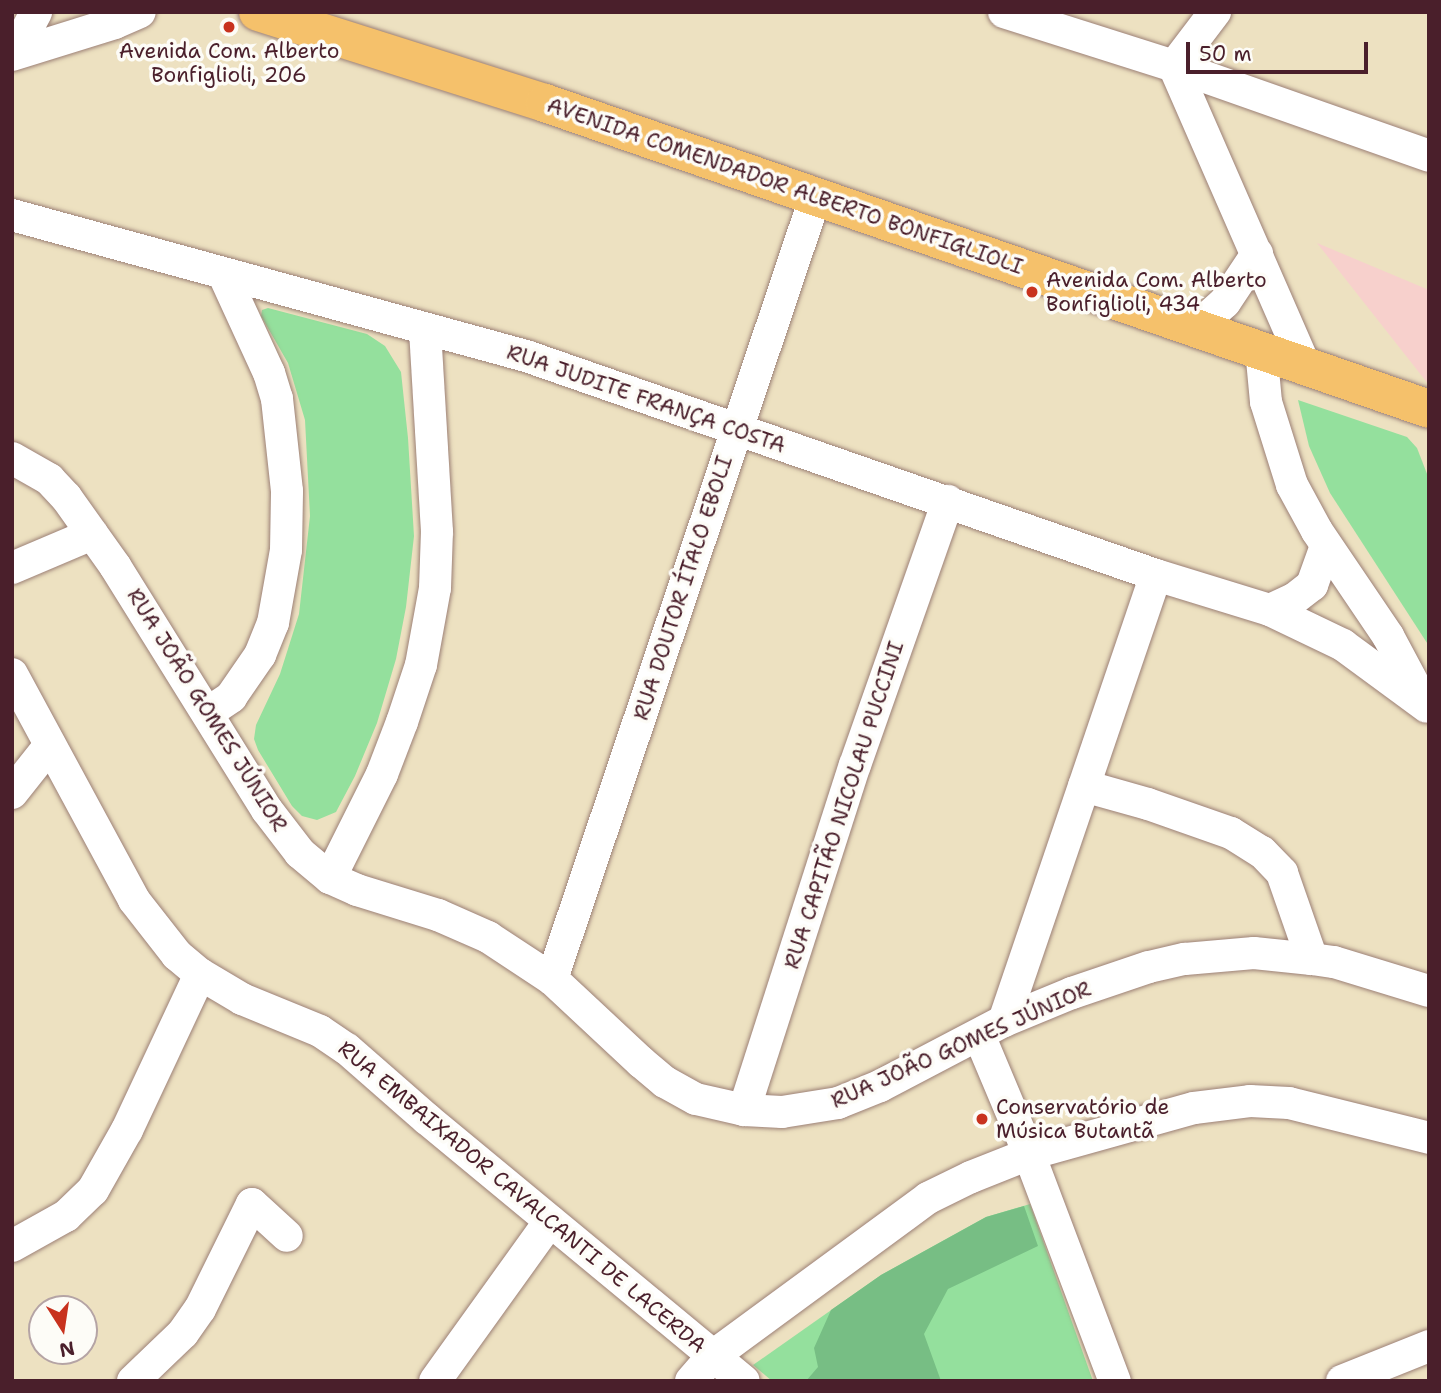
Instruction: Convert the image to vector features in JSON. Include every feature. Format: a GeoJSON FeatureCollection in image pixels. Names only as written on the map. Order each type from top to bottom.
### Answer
{"type":"FeatureCollection","features":[{"type":"Feature","properties":{"kind":"main road","name":"AVENIDA COMENDADOR ALBERTO BONFIGLIOLI"},"geometry":{"type":"LineString","coordinates":[[258,12],[532,99],[1195,329],[1304,363],[1429,409]]}},
{"type":"Feature","properties":{"kind":"street"},"geometry":{"type":"LineString","coordinates":[[12,47],[24,35],[36,12]]}},
{"type":"Feature","properties":{"kind":"street"},"geometry":{"type":"LineString","coordinates":[[12,55],[140,12]]}},
{"type":"Feature","properties":{"kind":"street"},"geometry":{"type":"LineString","coordinates":[[1004,12],[1174,66],[1429,156]]}},
{"type":"Feature","properties":{"kind":"street"},"geometry":{"type":"LineString","coordinates":[[1174,66],[1215,12]]}},
{"type":"Feature","properties":{"kind":"street"},"geometry":{"type":"LineString","coordinates":[[1174,66],[1304,363]]}},
{"type":"Feature","properties":{"kind":"street","name":"RUA DOUTOR ÍTALO EBOLI"},"geometry":{"type":"LineString","coordinates":[[552,979],[815,198]]}},
{"type":"Feature","properties":{"kind":"street","name":"RUA JUDITE FRANÇA COSTA"},"geometry":{"type":"LineString","coordinates":[[12,215],[526,356],[1156,575],[1270,610],[1343,645],[1428,709]]}},
{"type":"Feature","properties":{"kind":"street"},"geometry":{"type":"LineString","coordinates":[[1195,329],[1225,302],[1257,254]]}},
{"type":"Feature","properties":{"kind":"street"},"geometry":{"type":"LineString","coordinates":[[209,712],[231,697],[260,655],[273,623],[286,550],[287,491],[277,399],[269,373],[225,275]]}},
{"type":"Feature","properties":{"kind":"street"},"geometry":{"type":"LineString","coordinates":[[330,878],[382,774],[402,722],[421,665],[435,588],[437,532],[425,329]]}},
{"type":"Feature","properties":{"kind":"street"},"geometry":{"type":"LineString","coordinates":[[1261,349],[1266,402],[1292,485],[1326,545],[1388,636],[1428,709]]}},
{"type":"Feature","properties":{"kind":"street","name":"RUA JOÃO GOMES JÚNIOR"},"geometry":{"type":"LineString","coordinates":[[12,458],[48,479],[66,497],[209,712],[267,810],[300,853],[330,878],[357,890],[438,915],[488,937],[552,979],[665,1082],[696,1099],[744,1110],[792,1111],[838,1103],[880,1086],[991,1028],[1085,988],[1185,959],[1254,953],[1312,959],[1334,962],[1429,991]]}},
{"type":"Feature","properties":{"kind":"street","name":"RUA CAPITÃO NICOLAU PUCCINI"},"geometry":{"type":"LineString","coordinates":[[744,1110],[855,765],[948,501]]}},
{"type":"Feature","properties":{"kind":"street"},"geometry":{"type":"LineString","coordinates":[[12,568],[92,534]]}},
{"type":"Feature","properties":{"kind":"street"},"geometry":{"type":"LineString","coordinates":[[1270,610],[1294,599],[1312,585],[1326,545]]}},
{"type":"Feature","properties":{"kind":"street"},"geometry":{"type":"LineString","coordinates":[[1115,1381],[1029,1154],[991,1028],[1084,786],[1156,575]]}},
{"type":"Feature","properties":{"kind":"street","name":"RUA EMBAIXADOR CAVALCANTI DE LACERDA"},"geometry":{"type":"LineString","coordinates":[[12,674],[134,900],[177,955],[200,974],[242,999],[320,1031],[347,1049],[550,1222],[744,1381]]}},
{"type":"Feature","properties":{"kind":"street"},"geometry":{"type":"LineString","coordinates":[[12,793],[50,745]]}},
{"type":"Feature","properties":{"kind":"street"},"geometry":{"type":"LineString","coordinates":[[1084,786],[1148,804],[1231,833],[1262,852],[1282,873],[1312,959]]}},
{"type":"Feature","properties":{"kind":"street"},"geometry":{"type":"LineString","coordinates":[[12,1246],[66,1216],[93,1189],[127,1130],[200,974]]}},
{"type":"Feature","properties":{"kind":"street"},"geometry":{"type":"LineString","coordinates":[[691,1381],[713,1356],[850,1252],[928,1198],[1029,1154],[1194,1108],[1250,1101],[1289,1103],[1429,1138]]}},
{"type":"Feature","properties":{"kind":"street"},"geometry":{"type":"LineString","coordinates":[[133,1381],[183,1333],[200,1309],[252,1204],[287,1236]]}},
{"type":"Feature","properties":{"kind":"street"},"geometry":{"type":"LineString","coordinates":[[435,1381],[550,1222]]}},
{"type":"Feature","properties":{"kind":"street"},"geometry":{"type":"LineString","coordinates":[[1342,1381],[1429,1346]]}},
{"type":"Feature","properties":{"kind":"shaded area"},"geometry":{"type":"Polygon","coordinates":[[[1317,243],[1429,290],[1429,385],[1317,243]]]}},
{"type":"Feature","properties":{"kind":"green space"},"geometry":{"type":"Polygon","coordinates":[[[268,308],[367,334],[385,346],[401,372],[408,438],[414,536],[406,607],[396,659],[377,723],[355,776],[336,812],[317,820],[302,816],[292,806],[254,739],[256,725],[280,674],[299,614],[310,516],[305,420],[288,363],[261,316],[262,310],[268,308]]]}},
{"type":"Feature","properties":{"kind":"green space"},"geometry":{"type":"Polygon","coordinates":[[[1298,400],[1407,437],[1417,448],[1429,479],[1429,646],[1330,493],[1309,446],[1298,400]]]}},
{"type":"Feature","properties":{"kind":"green space"},"geometry":{"type":"Polygon","coordinates":[[[1030,1204],[1093,1381],[772,1381],[753,1365],[881,1275],[986,1217],[1030,1204]]]}},
{"type":"Feature","properties":{"kind":"green space"},"geometry":{"type":"Polygon","coordinates":[[[1024,1206],[1038,1246],[948,1289],[924,1334],[941,1381],[806,1381],[818,1367],[814,1348],[831,1310],[881,1275],[986,1217],[1024,1206]]]}},
{"type":"Feature","properties":{"kind":"place","name":"Avenida Com. Alberto Bonfiglioli, 206"},"geometry":{"type":"Point","coordinates":[229,27]}},
{"type":"Feature","properties":{"kind":"place","name":"Avenida Com. Alberto Bonfiglioli, 434"},"geometry":{"type":"Point","coordinates":[1032,292]}},
{"type":"Feature","properties":{"kind":"place","name":"Conservatório de Música Butantã"},"geometry":{"type":"Point","coordinates":[982,1119]}}]}
